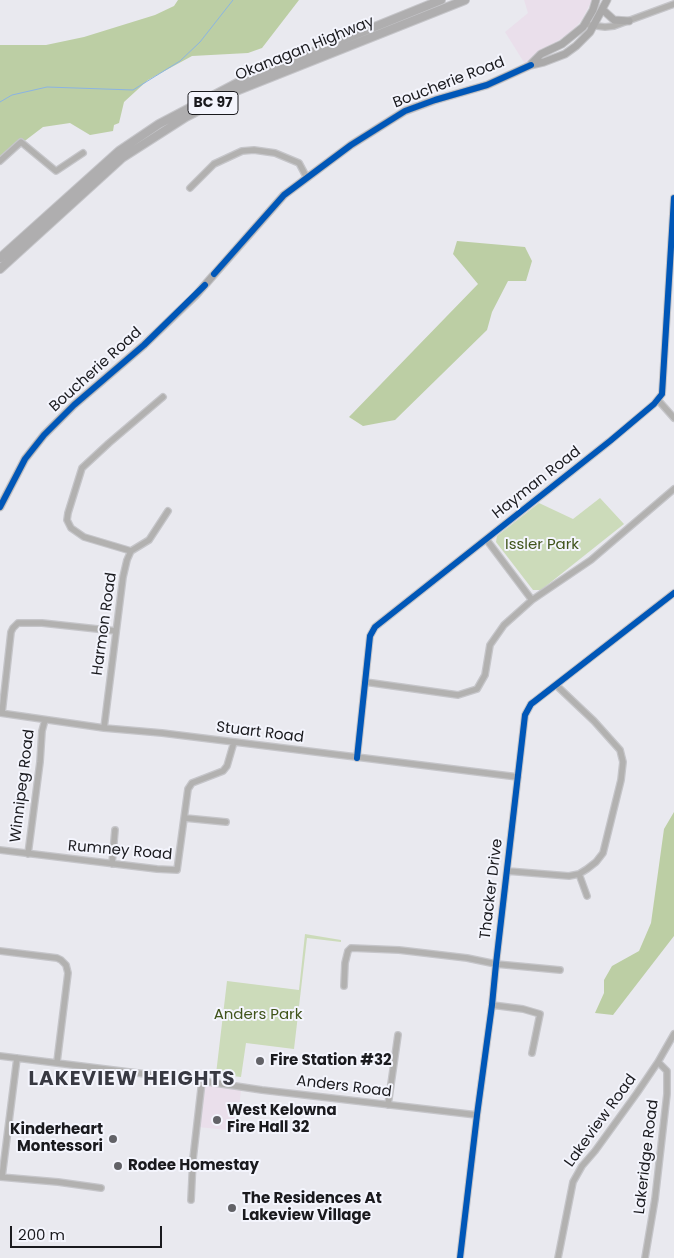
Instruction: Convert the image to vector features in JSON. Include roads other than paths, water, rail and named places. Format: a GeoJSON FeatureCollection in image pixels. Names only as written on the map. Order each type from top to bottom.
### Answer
{"type":"FeatureCollection","features":[{"type":"Feature","properties":{"kind":"highway","name":"Okanagan Highway"},"geometry":{"type":"LineString","coordinates":[[0,258],[119,151],[160,124],[211,95],[239,82],[441,0]]}},
{"type":"Feature","properties":{"kind":"highway","name":"Okanagan Highway"},"geometry":{"type":"LineString","coordinates":[[0,269],[122,158],[186,117],[236,91],[465,0]]}},
{"type":"Feature","properties":{"kind":"main road","name":"Boucherie Road"},"geometry":{"type":"LineString","coordinates":[[0,508],[25,459],[44,434],[74,405],[144,345],[196,295],[284,195],[351,145],[405,111],[487,85],[530,64],[541,54],[571,38],[585,24],[596,0]]}},
{"type":"Feature","properties":{"kind":"main road","name":"Boucherie Road"},"geometry":{"type":"LineString","coordinates":[[530,64],[544,62],[565,54],[576,46],[594,26],[607,0]]}},
{"type":"Feature","properties":{"kind":"main road"},"geometry":{"type":"LineString","coordinates":[[603,10],[614,20],[629,21]]}},
{"type":"Feature","properties":{"kind":"street"},"geometry":{"type":"LineString","coordinates":[[585,24],[614,26],[674,4]]}},
{"type":"Feature","properties":{"kind":"street"},"geometry":{"type":"LineString","coordinates":[[0,160],[21,142],[56,171],[83,153]]}},
{"type":"Feature","properties":{"kind":"street"},"geometry":{"type":"LineString","coordinates":[[190,188],[214,164],[242,151],[254,150],[276,153],[299,163],[307,178]]}},
{"type":"Feature","properties":{"kind":"street"},"geometry":{"type":"LineString","coordinates":[[674,198],[662,394],[658,400],[674,418]]}},
{"type":"Feature","properties":{"kind":"street"},"geometry":{"type":"LineString","coordinates":[[163,397],[82,468],[67,520],[70,528],[84,536],[131,551],[149,540],[168,511]]}},
{"type":"Feature","properties":{"kind":"street","name":"Hayman Road"},"geometry":{"type":"LineString","coordinates":[[357,758],[370,636],[375,627],[610,441],[658,400]]}},
{"type":"Feature","properties":{"kind":"street"},"geometry":{"type":"LineString","coordinates":[[365,682],[458,695],[477,688],[485,675],[488,651],[493,639],[504,625],[532,600],[590,560],[674,489]]}},
{"type":"Feature","properties":{"kind":"street"},"geometry":{"type":"LineString","coordinates":[[486,539],[532,600]]}},
{"type":"Feature","properties":{"kind":"street","name":"Harmon Road"},"geometry":{"type":"LineString","coordinates":[[104,728],[123,577],[131,551]]}},
{"type":"Feature","properties":{"kind":"street","name":"Thacker Drive"},"geometry":{"type":"LineString","coordinates":[[460,1258],[492,1005],[524,721],[528,709],[535,701],[674,593]]}},
{"type":"Feature","properties":{"kind":"street"},"geometry":{"type":"LineString","coordinates":[[1,713],[12,632],[18,623],[116,631]]}},
{"type":"Feature","properties":{"kind":"street"},"geometry":{"type":"LineString","coordinates":[[506,871],[569,876],[579,874],[596,862],[603,853],[621,780],[623,762],[620,750],[556,685]]}},
{"type":"Feature","properties":{"kind":"street","name":"Stuart Road"},"geometry":{"type":"LineString","coordinates":[[1,713],[104,728],[234,742],[518,778]]}},
{"type":"Feature","properties":{"kind":"street","name":"Winnipeg Road"},"geometry":{"type":"LineString","coordinates":[[28,854],[44,720]]}},
{"type":"Feature","properties":{"kind":"street","name":"Rumney Road"},"geometry":{"type":"LineString","coordinates":[[0,850],[177,870],[188,790],[192,783],[223,771],[227,766],[234,742]]}},
{"type":"Feature","properties":{"kind":"street"},"geometry":{"type":"LineString","coordinates":[[185,818],[226,822]]}},
{"type":"Feature","properties":{"kind":"street"},"geometry":{"type":"LineString","coordinates":[[112,864],[115,830]]}},
{"type":"Feature","properties":{"kind":"street"},"geometry":{"type":"LineString","coordinates":[[579,874],[586,896]]}},
{"type":"Feature","properties":{"kind":"street"},"geometry":{"type":"LineString","coordinates":[[344,986],[345,963],[351,948],[440,954],[496,964],[560,970]]}},
{"type":"Feature","properties":{"kind":"street"},"geometry":{"type":"LineString","coordinates":[[0,951],[57,958],[66,965],[68,972],[57,1062]]}},
{"type":"Feature","properties":{"kind":"street"},"geometry":{"type":"LineString","coordinates":[[492,1005],[523,1009],[540,1014],[532,1053]]}},
{"type":"Feature","properties":{"kind":"street"},"geometry":{"type":"LineString","coordinates":[[388,1105],[398,1034]]}},
{"type":"Feature","properties":{"kind":"street","name":"Lakeview Road"},"geometry":{"type":"LineString","coordinates":[[558,1258],[573,1182],[582,1166],[595,1151],[658,1062],[674,1034]]}},
{"type":"Feature","properties":{"kind":"street","name":"Anders Road"},"geometry":{"type":"LineString","coordinates":[[0,1056],[262,1090],[477,1115]]}},
{"type":"Feature","properties":{"kind":"street"},"geometry":{"type":"LineString","coordinates":[[17,1058],[1,1177],[101,1188]]}},
{"type":"Feature","properties":{"kind":"street","name":"Lakeridge Road"},"geometry":{"type":"LineString","coordinates":[[645,1258],[655,1199],[667,1094],[667,1071],[658,1062]]}},
{"type":"Feature","properties":{"kind":"street"},"geometry":{"type":"LineString","coordinates":[[191,1200],[193,1159],[202,1081]]}},
{"type":"Feature","properties":{"kind":"waterway"},"geometry":{"type":"LineString","coordinates":[[0,102],[12,95],[47,87],[133,90],[180,61],[200,42],[233,0]]}},
{"type":"Feature","properties":{"kind":"place","name":"Fire Station #32"},"geometry":{"type":"Point","coordinates":[260,1061]}},
{"type":"Feature","properties":{"kind":"place","name":"West Kelowna Fire Hall 32"},"geometry":{"type":"Point","coordinates":[217,1120]}},
{"type":"Feature","properties":{"kind":"place","name":"Kinderheart Montessori"},"geometry":{"type":"Point","coordinates":[113,1139]}},
{"type":"Feature","properties":{"kind":"place","name":"Rodee Homestay"},"geometry":{"type":"Point","coordinates":[118,1166]}},
{"type":"Feature","properties":{"kind":"place","name":"The Residences At Lakeview Village"},"geometry":{"type":"Point","coordinates":[232,1208]}},
{"type":"Feature","properties":{"kind":"district","name":"LAKEVIEW HEIGHTS"},"geometry":{"type":"Point","coordinates":[132,1080]}},
{"type":"Feature","properties":{"kind":"park label","name":"Issler Park"},"geometry":{"type":"Point","coordinates":[542,545]}},
{"type":"Feature","properties":{"kind":"park label","name":"Anders Park"},"geometry":{"type":"Point","coordinates":[258,1015]}}]}
